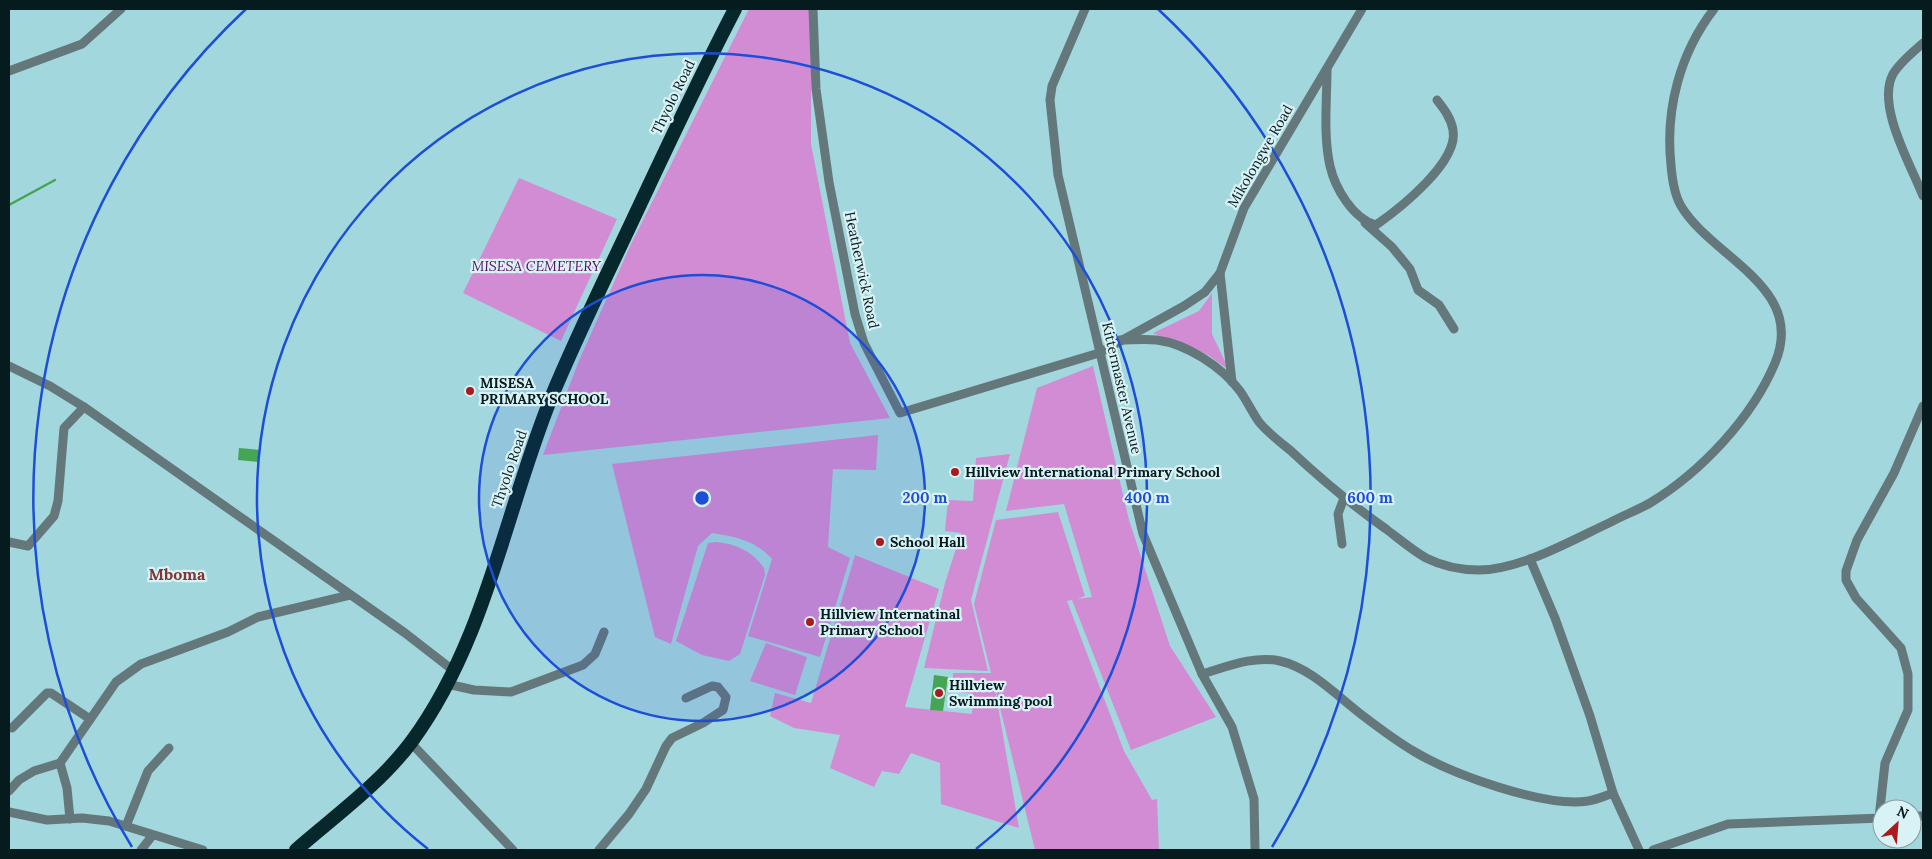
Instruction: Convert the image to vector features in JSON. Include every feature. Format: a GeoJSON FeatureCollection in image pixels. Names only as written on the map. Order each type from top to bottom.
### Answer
{"type":"FeatureCollection","features":[{"type":"Feature","properties":{"kind":"highway","name":"Thyolo Road"},"geometry":{"type":"LineString","coordinates":[[296,850],[384,773],[411,743],[454,671],[481,608],[520,485],[551,399],[693,91],[734,9]]}},
{"type":"Feature","properties":{"kind":"street"},"geometry":{"type":"LineString","coordinates":[[9,71],[82,44],[121,9]]}},
{"type":"Feature","properties":{"kind":"street","name":"Heatherwick Road"},"geometry":{"type":"LineString","coordinates":[[813,9],[816,89],[830,182],[855,314],[864,343],[900,412],[1099,353]]}},
{"type":"Feature","properties":{"kind":"street","name":"Kittermaster Avenue"},"geometry":{"type":"LineString","coordinates":[[1086,9],[1052,86],[1050,100],[1058,175],[1143,534],[1202,674],[1232,726],[1254,799],[1255,850]]}},
{"type":"Feature","properties":{"kind":"street","name":"Mikolongwe Road"},"geometry":{"type":"LineString","coordinates":[[1099,353],[1184,306],[1205,292],[1220,273],[1244,208],[1362,9]]}},
{"type":"Feature","properties":{"kind":"street"},"geometry":{"type":"LineString","coordinates":[[1120,340],[1159,340],[1184,349],[1218,368],[1232,382],[1260,424],[1344,498],[1426,558],[1455,568],[1483,570],[1530,559],[1650,503],[1697,467],[1748,414],[1767,382],[1777,358],[1782,339],[1781,325],[1774,304],[1757,279],[1737,260],[1714,243],[1692,220],[1676,194],[1672,171],[1669,122],[1673,100],[1684,60],[1694,38],[1714,9]]}},
{"type":"Feature","properties":{"kind":"street"},"geometry":{"type":"LineString","coordinates":[[1923,43],[1896,69],[1890,82],[1888,100],[1891,116],[1923,196]]}},
{"type":"Feature","properties":{"kind":"street"},"geometry":{"type":"LineString","coordinates":[[1327,68],[1330,168],[1348,206],[1392,247],[1410,269],[1418,290],[1439,305],[1454,329]]}},
{"type":"Feature","properties":{"kind":"street"},"geometry":{"type":"LineString","coordinates":[[1363,221],[1376,224],[1390,215],[1434,174],[1447,156],[1454,140],[1454,131],[1450,118],[1438,100]]}},
{"type":"Feature","properties":{"kind":"street"},"geometry":{"type":"LineString","coordinates":[[1220,273],[1232,382]]}},
{"type":"Feature","properties":{"kind":"street"},"geometry":{"type":"LineString","coordinates":[[9,366],[50,386],[84,408],[405,633],[454,671]]}},
{"type":"Feature","properties":{"kind":"street"},"geometry":{"type":"LineString","coordinates":[[1882,799],[1885,763],[1908,710],[1908,674],[1901,648],[1856,598],[1846,580],[1846,571],[1857,540],[1894,473],[1923,406]]}},
{"type":"Feature","properties":{"kind":"street"},"geometry":{"type":"LineString","coordinates":[[9,542],[28,546],[54,516],[58,501],[64,428],[84,408]]}},
{"type":"Feature","properties":{"kind":"street"},"geometry":{"type":"LineString","coordinates":[[1342,544],[1338,514],[1344,498]]}},
{"type":"Feature","properties":{"kind":"street"},"geometry":{"type":"LineString","coordinates":[[1530,559],[1555,618],[1590,716],[1613,793],[1639,850]]}},
{"type":"Feature","properties":{"kind":"street"},"geometry":{"type":"LineString","coordinates":[[9,791],[19,780],[34,771],[60,763],[116,682],[141,664],[228,632],[258,617],[350,595]]}},
{"type":"Feature","properties":{"kind":"street"},"geometry":{"type":"LineString","coordinates":[[447,684],[474,690],[511,692],[583,665],[595,654],[604,632]]}},
{"type":"Feature","properties":{"kind":"street"},"geometry":{"type":"LineString","coordinates":[[1202,674],[1244,662],[1280,661],[1295,667],[1322,684],[1394,739],[1417,753],[1497,787],[1562,802],[1588,801],[1613,793]]}},
{"type":"Feature","properties":{"kind":"street"},"geometry":{"type":"LineString","coordinates":[[599,850],[629,814],[646,789],[666,746],[672,738],[703,723],[723,710],[726,697],[718,687],[712,686],[686,698]]}},
{"type":"Feature","properties":{"kind":"street"},"geometry":{"type":"LineString","coordinates":[[12,728],[47,693],[51,693],[90,718]]}},
{"type":"Feature","properties":{"kind":"street"},"geometry":{"type":"LineString","coordinates":[[411,743],[512,850]]}},
{"type":"Feature","properties":{"kind":"street"},"geometry":{"type":"LineString","coordinates":[[126,826],[148,772],[169,748]]}},
{"type":"Feature","properties":{"kind":"street"},"geometry":{"type":"LineString","coordinates":[[60,763],[67,788],[70,819]]}},
{"type":"Feature","properties":{"kind":"street"},"geometry":{"type":"LineString","coordinates":[[9,812],[47,820],[91,819],[126,826],[152,836],[203,850]]}},
{"type":"Feature","properties":{"kind":"street"},"geometry":{"type":"LineString","coordinates":[[1652,850],[1728,824],[1872,818]]}},
{"type":"Feature","properties":{"kind":"street"},"geometry":{"type":"LineString","coordinates":[[141,850],[152,836]]}},
{"type":"Feature","properties":{"kind":"green space"},"geometry":{"type":"Polygon","coordinates":[[[749,9],[811,9],[811,144],[850,343],[890,418],[543,455],[578,363],[631,244],[749,9]]]}},
{"type":"Feature","properties":{"kind":"green space","name":"MISESA CEMETERY"},"geometry":{"type":"Polygon","coordinates":[[[519,178],[617,219],[561,341],[463,293],[519,178]]]}},
{"type":"Feature","properties":{"kind":"green space"},"geometry":{"type":"Polygon","coordinates":[[[1212,293],[1212,334],[1229,370],[1208,355],[1153,333],[1199,311],[1212,293]]]}},
{"type":"Feature","properties":{"kind":"green space"},"geometry":{"type":"Polygon","coordinates":[[[1093,366],[1129,520],[1170,646],[1216,717],[1131,750],[1072,600],[1067,601],[1124,751],[1152,800],[1157,799],[1159,850],[1035,850],[994,683],[1019,828],[941,804],[940,763],[911,753],[899,774],[882,771],[874,787],[830,768],[840,735],[794,728],[770,716],[775,693],[811,703],[855,555],[939,589],[905,707],[972,714],[973,694],[952,691],[953,673],[991,673],[974,604],[996,520],[1058,512],[1085,596],[1077,599],[1092,597],[1064,504],[1006,511],[1037,388],[1093,366]]]}},
{"type":"Feature","properties":{"kind":"green space"},"geometry":{"type":"Polygon","coordinates":[[[878,435],[876,470],[833,469],[828,547],[850,558],[820,657],[748,636],[772,559],[752,543],[712,533],[698,546],[671,644],[655,637],[612,464],[878,435]]]}},
{"type":"Feature","properties":{"kind":"green space"},"geometry":{"type":"Polygon","coordinates":[[[1010,454],[971,600],[988,671],[924,668],[945,583],[961,533],[945,531],[948,500],[973,501],[976,458],[1010,454]]]}},
{"type":"Feature","properties":{"kind":"green space"},"geometry":{"type":"Polygon","coordinates":[[[716,542],[743,549],[749,553],[764,568],[765,575],[740,654],[729,661],[702,655],[676,641],[708,543],[716,542]]]}},
{"type":"Feature","properties":{"kind":"green space"},"geometry":{"type":"Polygon","coordinates":[[[766,643],[807,657],[795,695],[750,681],[766,643]]]}},
{"type":"Feature","properties":{"kind":"shaded area"},"geometry":{"type":"Polygon","coordinates":[[[239,448],[260,450],[259,462],[238,460],[239,448]]]}},
{"type":"Feature","properties":{"kind":"shaded area","name":"Hillview Swimming pool"},"geometry":{"type":"Polygon","coordinates":[[[934,675],[948,677],[943,711],[930,710],[934,675]]]}},
{"type":"Feature","properties":{"kind":"waterway"},"geometry":{"type":"LineString","coordinates":[[9,205],[55,180]]}},
{"type":"Feature","properties":{"kind":"place","name":"MISESA PRIMARY SCHOOL"},"geometry":{"type":"Point","coordinates":[470,391]}},
{"type":"Feature","properties":{"kind":"place","name":"Hillview International Primary School"},"geometry":{"type":"Point","coordinates":[955,472]}},
{"type":"Feature","properties":{"kind":"place","name":"School Hall"},"geometry":{"type":"Point","coordinates":[880,542]}},
{"type":"Feature","properties":{"kind":"place","name":"Hillview Internatinal Primary School"},"geometry":{"type":"Point","coordinates":[810,622]}},
{"type":"Feature","properties":{"kind":"place","name":"Hillview Swimming pool"},"geometry":{"type":"Point","coordinates":[939,693]}},
{"type":"Feature","properties":{"kind":"district","name":"Mboma"},"geometry":{"type":"Point","coordinates":[177,574]}}]}
